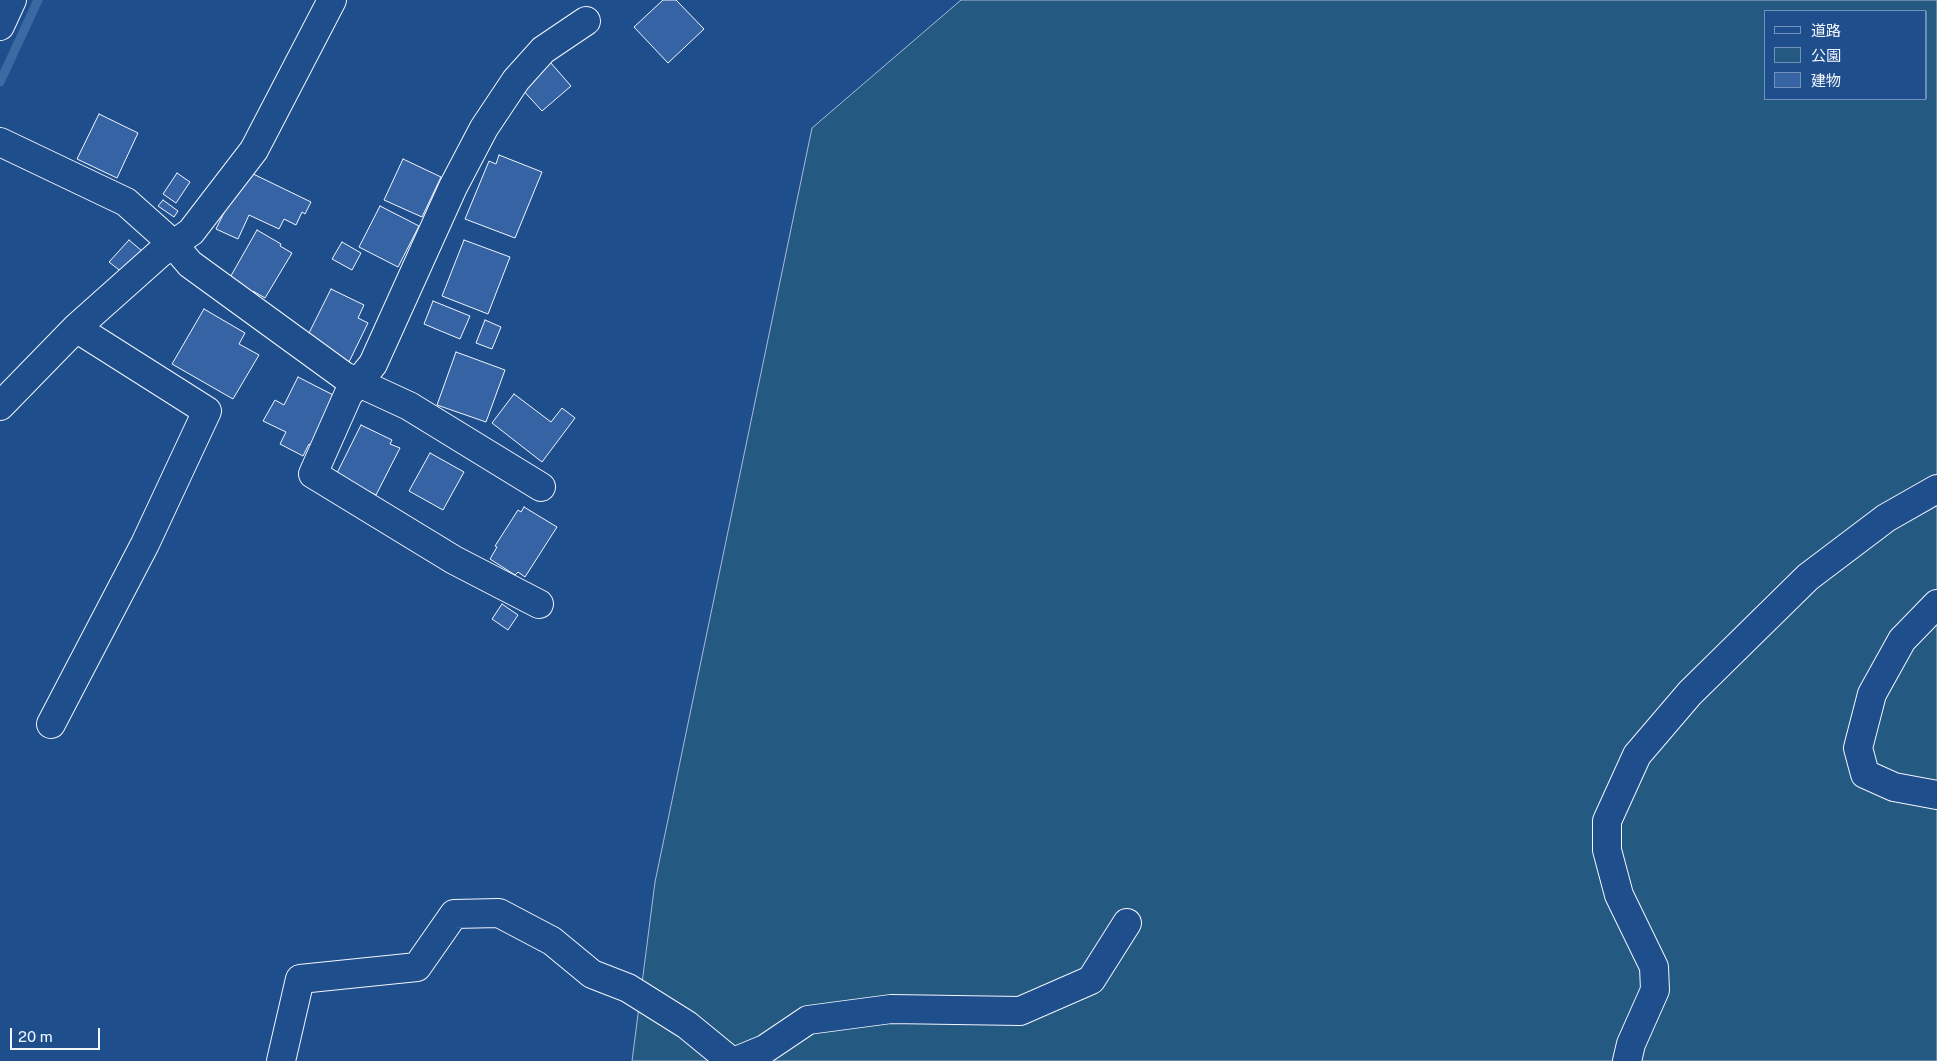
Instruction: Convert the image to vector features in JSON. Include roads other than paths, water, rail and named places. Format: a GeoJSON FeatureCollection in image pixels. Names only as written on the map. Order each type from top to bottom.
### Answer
{"type":"FeatureCollection","features":[{"type":"Feature","properties":{"kind":"street"},"geometry":{"type":"LineString","coordinates":[[0,26],[12,0]]}},
{"type":"Feature","properties":{"kind":"street"},"geometry":{"type":"LineString","coordinates":[[0,406],[76,328],[159,254],[191,232],[254,150],[332,0]]}},
{"type":"Feature","properties":{"kind":"street"},"geometry":{"type":"LineString","coordinates":[[538,604],[454,560],[313,474],[348,395],[373,364],[452,187],[484,128],[516,80],[543,50],[586,21]]}},
{"type":"Feature","properties":{"kind":"street"},"geometry":{"type":"LineString","coordinates":[[0,142],[126,202],[173,244],[190,264],[344,376],[409,406],[541,487]]}},
{"type":"Feature","properties":{"kind":"street"},"geometry":{"type":"LineString","coordinates":[[51,724],[145,544],[207,411],[76,328]]}},
{"type":"Feature","properties":{"kind":"street"},"geometry":{"type":"LineString","coordinates":[[1627,1061],[1631,1044],[1655,990],[1654,966],[1619,895],[1607,850],[1607,821],[1637,755],[1690,693],[1808,577],[1886,518],[1937,489]]}},
{"type":"Feature","properties":{"kind":"street"},"geometry":{"type":"LineString","coordinates":[[1937,604],[1902,640],[1872,694],[1858,748],[1865,774],[1894,787],[1937,795]]}},
{"type":"Feature","properties":{"kind":"street"},"geometry":{"type":"LineString","coordinates":[[280,1061],[300,979],[417,967],[454,914],[499,913],[552,941],[592,974],[628,988],[687,1025],[731,1061]]}},
{"type":"Feature","properties":{"kind":"street"},"geometry":{"type":"LineString","coordinates":[[736,1061],[765,1049],[808,1020],[891,1010],[1020,1011],[1090,980],[1127,923]]}},
{"type":"Feature","properties":{"kind":"waterway"},"geometry":{"type":"LineString","coordinates":[[0,82],[38,0]]}}]}
